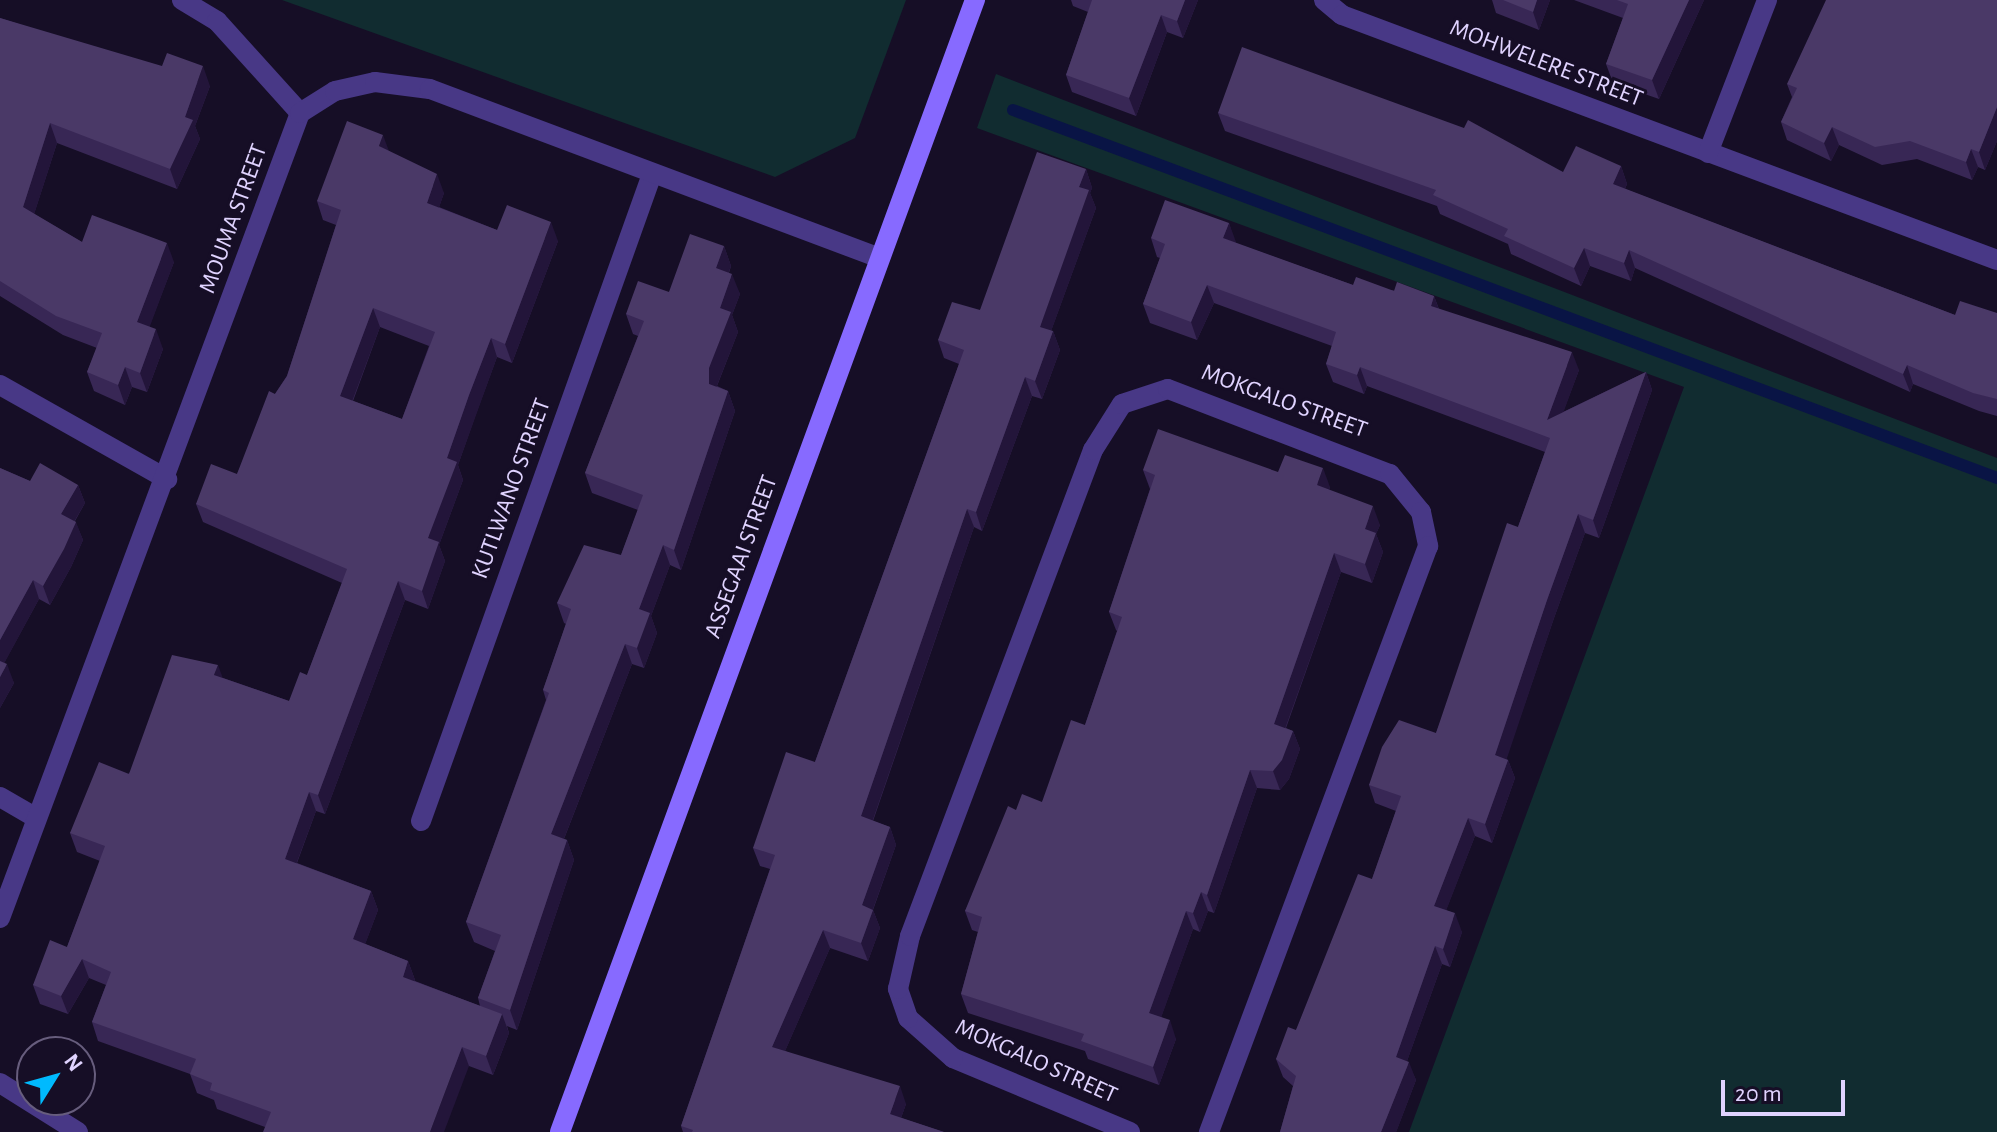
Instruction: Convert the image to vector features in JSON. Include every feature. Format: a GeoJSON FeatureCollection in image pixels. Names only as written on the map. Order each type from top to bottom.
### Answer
{"type":"FeatureCollection","features":[{"type":"Feature","properties":{"kind":"street"},"geometry":{"type":"LineString","coordinates":[[182,0],[217,21],[300,113],[335,91],[375,82],[430,89],[878,257]]}},
{"type":"Feature","properties":{"kind":"street","name":"ASSEGAAI STREET"},"geometry":{"type":"LineString","coordinates":[[560,1132],[878,257],[975,0]]}},
{"type":"Feature","properties":{"kind":"street","name":"MOHWELERE STREET"},"geometry":{"type":"LineString","coordinates":[[1324,0],[1342,15],[1997,260]]}},
{"type":"Feature","properties":{"kind":"street"},"geometry":{"type":"LineString","coordinates":[[1708,153],[1767,0]]}},
{"type":"Feature","properties":{"kind":"street","name":"MOUMA STREET"},"geometry":{"type":"LineString","coordinates":[[0,918],[33,816],[167,479],[300,113]]}},
{"type":"Feature","properties":{"kind":"street","name":"KUTLWANO STREET"},"geometry":{"type":"LineString","coordinates":[[421,821],[652,174]]}},
{"type":"Feature","properties":{"kind":"street"},"geometry":{"type":"LineString","coordinates":[[0,385],[167,479]]}},
{"type":"Feature","properties":{"kind":"street","name":"MOKGALO STREET"},"geometry":{"type":"LineString","coordinates":[[1130,1132],[953,1058],[908,1018],[898,989],[910,936],[1093,450],[1122,404],[1168,389],[1390,474],[1421,512],[1428,546],[1209,1132]]}},
{"type":"Feature","properties":{"kind":"street"},"geometry":{"type":"LineString","coordinates":[[0,797],[33,816]]}},
{"type":"Feature","properties":{"kind":"street"},"geometry":{"type":"LineString","coordinates":[[0,1083],[78,1132]]}},
{"type":"Feature","properties":{"kind":"green space"},"geometry":{"type":"Polygon","coordinates":[[[282,0],[906,0],[855,138],[775,177],[282,0]]]}},
{"type":"Feature","properties":{"kind":"green space"},"geometry":{"type":"Polygon","coordinates":[[[996,74],[1997,458],[1997,1132],[1409,1132],[1684,387],[977,128],[996,74]]]}},
{"type":"Feature","properties":{"kind":"building"},"geometry":{"type":"Polygon","coordinates":[[[1092,0],[1185,0],[1177,21],[1161,15],[1129,98],[1066,75],[1092,0]]]}},
{"type":"Feature","properties":{"kind":"building"},"geometry":{"type":"Polygon","coordinates":[[[1503,0],[1537,0],[1533,12],[1503,0]]]}},
{"type":"Feature","properties":{"kind":"building"},"geometry":{"type":"Polygon","coordinates":[[[1617,0],[1689,0],[1652,80],[1606,64],[1628,4],[1617,0]]]}},
{"type":"Feature","properties":{"kind":"building"},"geometry":{"type":"Polygon","coordinates":[[[1826,0],[1997,0],[1997,107],[1979,152],[1971,149],[1966,162],[1910,141],[1875,147],[1832,127],[1824,143],[1781,122],[1797,88],[1787,84],[1826,0]]]}},
{"type":"Feature","properties":{"kind":"building"},"geometry":{"type":"Polygon","coordinates":[[[0,18],[162,66],[167,53],[203,66],[185,117],[193,120],[170,169],[50,123],[23,207],[82,242],[92,215],[167,243],[137,322],[156,329],[140,373],[125,367],[118,385],[87,372],[102,333],[56,316],[0,281],[0,18]]]}},
{"type":"Feature","properties":{"kind":"building"},"geometry":{"type":"Polygon","coordinates":[[[1242,47],[1464,128],[1468,120],[1563,172],[1576,146],[1621,166],[1613,184],[1955,315],[1960,301],[1997,313],[1997,399],[1973,393],[1907,365],[1903,374],[1629,250],[1624,263],[1584,248],[1574,268],[1504,236],[1508,229],[1433,195],[1436,190],[1218,113],[1242,47]]]}},
{"type":"Feature","properties":{"kind":"building"},"geometry":{"type":"Polygon","coordinates":[[[347,121],[383,135],[379,146],[437,174],[427,203],[497,230],[507,205],[551,222],[505,344],[491,338],[469,395],[447,458],[457,462],[428,538],[439,542],[422,591],[398,581],[318,795],[309,792],[285,859],[371,891],[353,939],[408,961],[403,977],[502,1014],[486,1056],[462,1047],[430,1132],[263,1132],[271,1112],[210,1090],[212,1083],[190,1074],[196,1059],[92,1022],[111,972],[82,959],[61,996],[33,985],[50,940],[67,947],[105,846],[70,833],[99,762],[129,774],[172,655],[218,665],[214,675],[289,701],[300,672],[307,675],[347,569],[196,504],[211,464],[237,474],[269,391],[275,394],[287,376],[341,210],[317,201],[347,121]],[[373,308],[340,396],[402,419],[435,332],[373,308]]]}},
{"type":"Feature","properties":{"kind":"building"},"geometry":{"type":"Polygon","coordinates":[[[1037,152],[1086,169],[1079,187],[1089,190],[1040,327],[1053,331],[1035,381],[1025,377],[976,512],[967,509],[861,816],[890,827],[862,905],[873,910],[861,943],[823,930],[772,1047],[900,1086],[890,1114],[944,1132],[692,1132],[681,1126],[775,855],[753,848],[786,752],[815,762],[964,350],[938,340],[952,302],[980,310],[1037,152]]]}},
{"type":"Feature","properties":{"kind":"building"},"geometry":{"type":"Polygon","coordinates":[[[1165,200],[1229,223],[1223,238],[1353,285],[1356,277],[1394,291],[1397,282],[1434,296],[1431,306],[1572,352],[1547,420],[1646,372],[1593,520],[1578,514],[1547,600],[1495,755],[1508,760],[1485,824],[1468,818],[1434,906],[1455,913],[1443,949],[1435,946],[1396,1057],[1409,1062],[1381,1132],[1280,1132],[1296,1076],[1276,1059],[1288,1027],[1296,1030],[1358,874],[1372,879],[1401,796],[1369,785],[1382,747],[1399,720],[1436,733],[1507,523],[1518,527],[1550,438],[1360,367],[1357,375],[1326,364],[1336,332],[1207,285],[1191,322],[1143,304],[1165,244],[1151,238],[1165,200]]]}},
{"type":"Feature","properties":{"kind":"building"},"geometry":{"type":"Polygon","coordinates":[[[690,234],[724,246],[716,268],[732,274],[720,308],[731,312],[709,368],[709,384],[728,391],[674,550],[663,545],[639,609],[650,613],[637,648],[625,644],[551,834],[567,840],[510,1010],[478,998],[501,935],[466,922],[549,693],[543,690],[571,609],[557,603],[584,545],[621,555],[643,495],[585,473],[644,321],[626,314],[638,281],[669,292],[690,234]]]}},
{"type":"Feature","properties":{"kind":"building"},"geometry":{"type":"Polygon","coordinates":[[[1158,429],[1278,472],[1285,455],[1323,468],[1317,485],[1373,506],[1365,529],[1376,533],[1365,564],[1334,553],[1274,724],[1293,731],[1282,760],[1273,771],[1250,770],[1207,895],[1201,892],[1193,913],[1186,911],[1149,1013],[1170,1020],[1153,1067],[1081,1041],[1084,1034],[961,994],[982,917],[965,911],[1008,806],[1016,810],[1022,794],[1042,802],[1071,720],[1085,725],[1122,617],[1109,612],[1155,475],[1143,470],[1158,429]]]}},
{"type":"Feature","properties":{"kind":"building"},"geometry":{"type":"Polygon","coordinates":[[[40,463],[78,485],[61,514],[76,522],[43,586],[33,580],[0,640],[0,468],[30,481],[40,463]]]}},
{"type":"Feature","properties":{"kind":"building"},"geometry":{"type":"Polygon","coordinates":[[[0,661],[7,664],[0,677],[0,661]]]}},
{"type":"Feature","properties":{"kind":"waterway"},"geometry":{"type":"LineString","coordinates":[[1013,110],[1997,478]]}}]}
